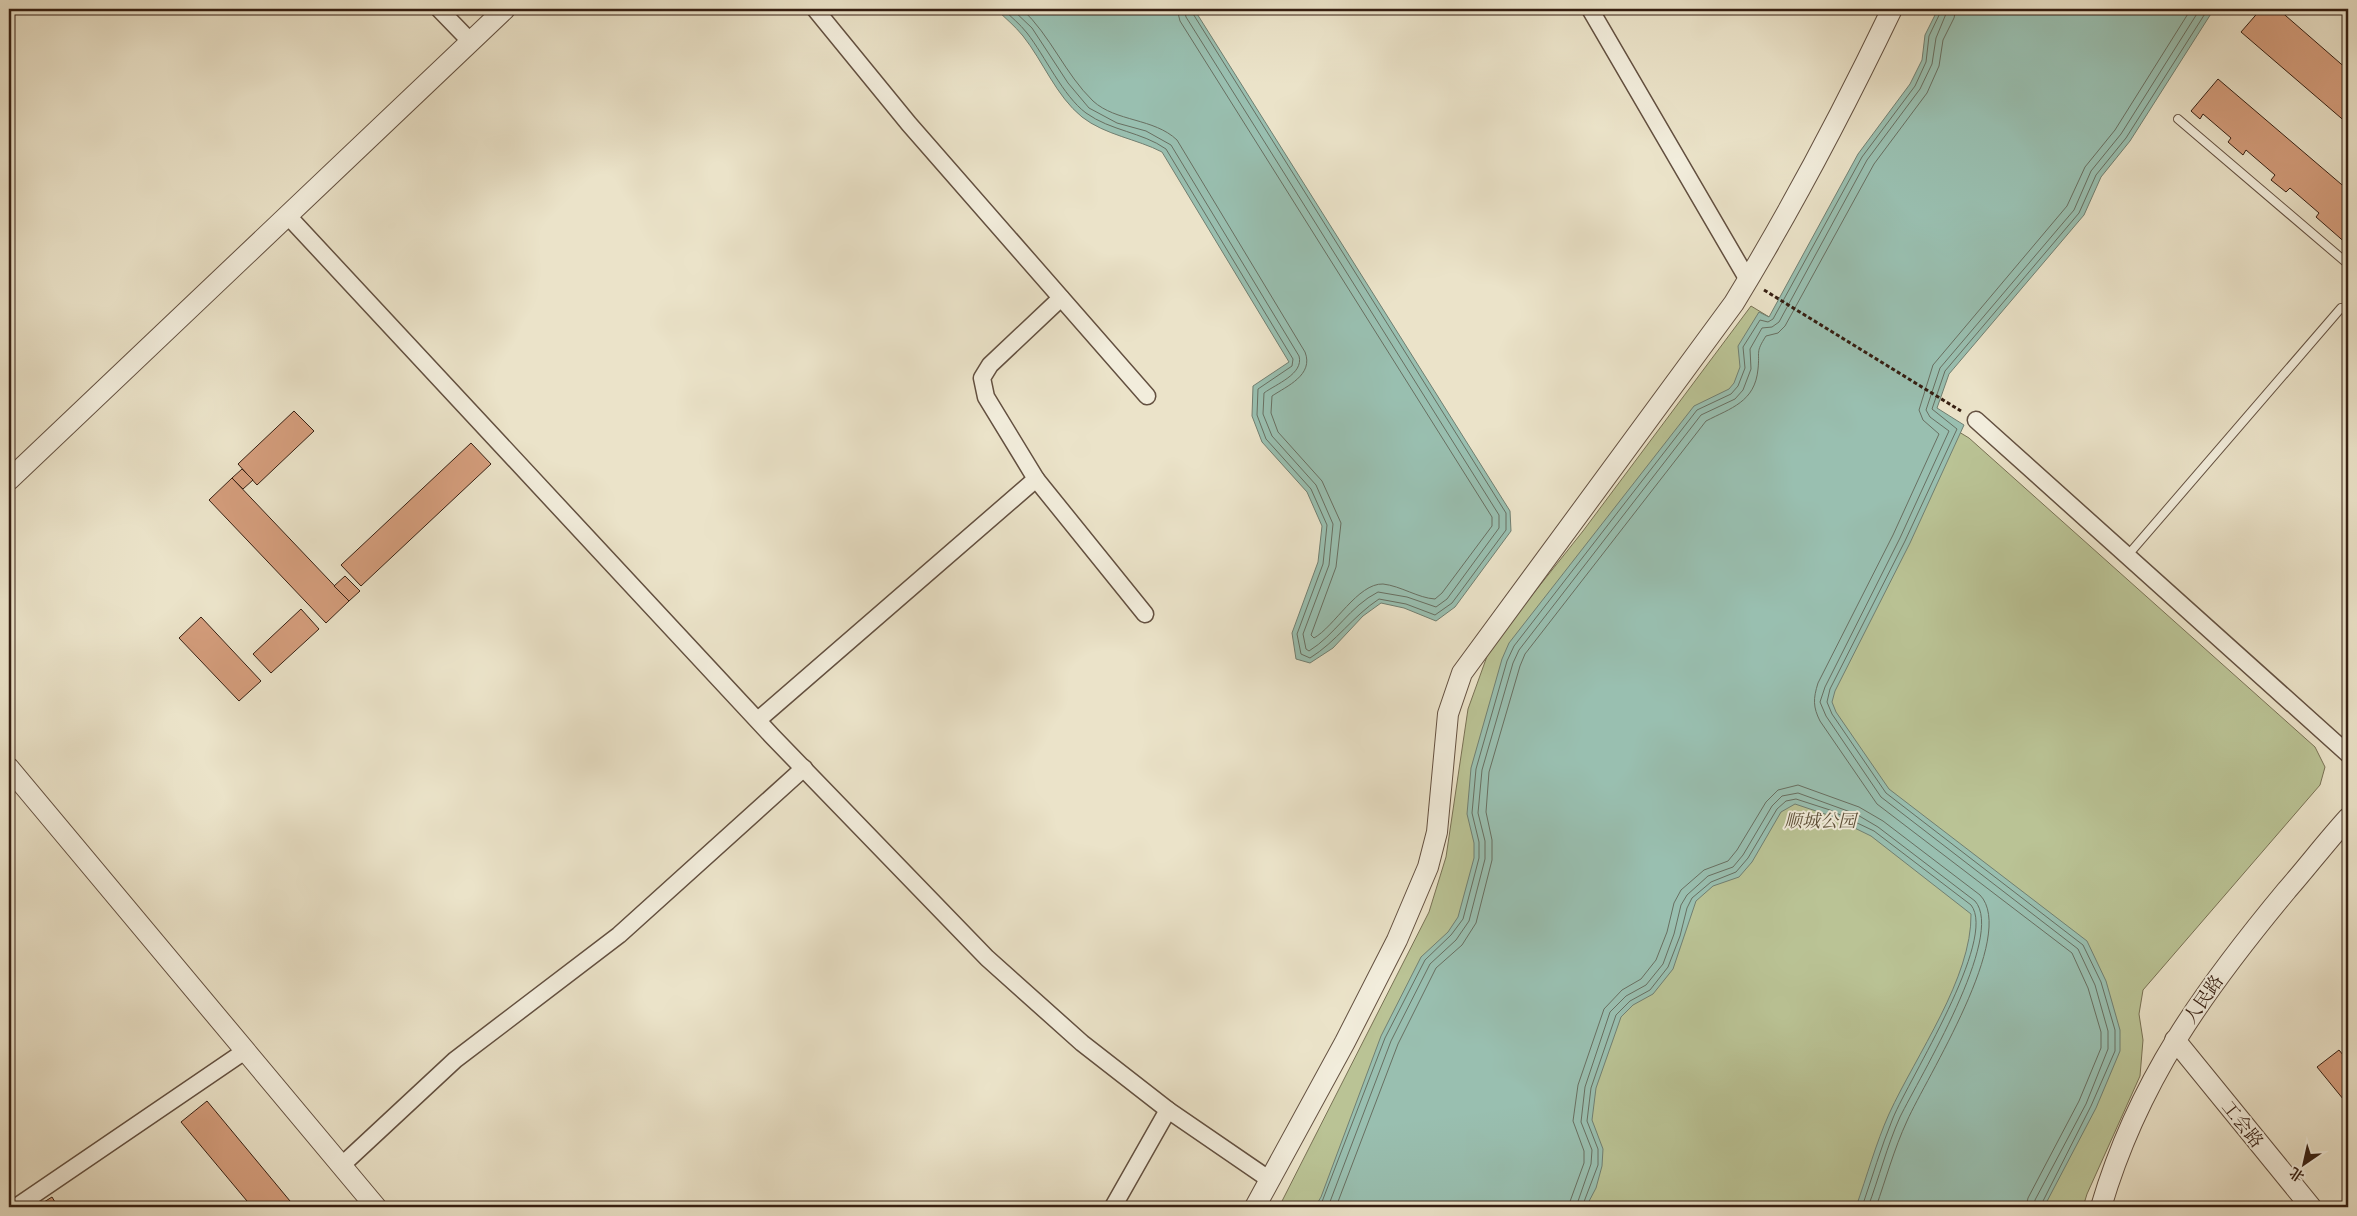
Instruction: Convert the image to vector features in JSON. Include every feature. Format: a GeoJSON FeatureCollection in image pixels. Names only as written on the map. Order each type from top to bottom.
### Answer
{"type":"FeatureCollection","features":[{"type":"Feature","properties":{"kind":"street"},"geometry":{"type":"LineString","coordinates":[[439,9],[470,41]]}},
{"type":"Feature","properties":{"kind":"street"},"geometry":{"type":"LineString","coordinates":[[9,480],[505,9]]}},
{"type":"Feature","properties":{"kind":"street"},"geometry":{"type":"LineString","coordinates":[[815,9],[909,124],[1147,396]]}},
{"type":"Feature","properties":{"kind":"street"},"geometry":{"type":"LineString","coordinates":[[1590,9],[1748,280]]}},
{"type":"Feature","properties":{"kind":"street"},"geometry":{"type":"LineString","coordinates":[[1255,1207],[1345,1042],[1397,940],[1428,867],[1437,832],[1448,714],[1462,673],[1712,335],[1748,280],[1852,92],[1892,9]]}},
{"type":"Feature","properties":{"kind":"street"},"geometry":{"type":"LineString","coordinates":[[288,216],[758,720],[987,958],[1082,1043],[1168,1110],[1270,1180]]}},
{"type":"Feature","properties":{"kind":"street"},"geometry":{"type":"LineString","coordinates":[[1061,298],[990,364],[982,378],[986,398],[1036,479],[1145,614]]}},
{"type":"Feature","properties":{"kind":"street"},"geometry":{"type":"LineString","coordinates":[[1976,420],[2348,754]]}},
{"type":"Feature","properties":{"kind":"street"},"geometry":{"type":"LineString","coordinates":[[758,720],[1036,479]]}},
{"type":"Feature","properties":{"kind":"street"},"geometry":{"type":"LineString","coordinates":[[9,768],[376,1207]]}},
{"type":"Feature","properties":{"kind":"street"},"geometry":{"type":"LineString","coordinates":[[341,1166],[455,1060],[620,934],[804,768]]}},
{"type":"Feature","properties":{"kind":"street","name":"人民路"},"geometry":{"type":"LineString","coordinates":[[2101,1207],[2115,1162],[2134,1118],[2163,1059],[2175,1040],[2234,955],[2348,818]]}},
{"type":"Feature","properties":{"kind":"street","name":"工会路"},"geometry":{"type":"LineString","coordinates":[[2175,1040],[2311,1207]]}},
{"type":"Feature","properties":{"kind":"street"},"geometry":{"type":"LineString","coordinates":[[16,1207],[245,1051]]}},
{"type":"Feature","properties":{"kind":"street"},"geometry":{"type":"LineString","coordinates":[[1113,1207],[1168,1110]]}},
{"type":"Feature","properties":{"kind":"lane"},"geometry":{"type":"LineString","coordinates":[[2178,119],[2348,264]]}},
{"type":"Feature","properties":{"kind":"lane"},"geometry":{"type":"LineString","coordinates":[[2128,555],[2341,308]]}},
{"type":"Feature","properties":{"kind":"path"},"geometry":{"type":"LineString","coordinates":[[1748,280],[1976,420]]}},
{"type":"Feature","properties":{"kind":"green space","name":"顺城公园"},"geometry":{"type":"Polygon","coordinates":[[[1751,306],[1969,438],[2315,747],[2325,767],[2320,785],[2143,990],[2139,1014],[2143,1040],[2140,1076],[2087,1194],[2083,1207],[1279,1207],[1429,912],[1446,857],[1468,709],[1490,648],[1583,531],[1751,306]]]}},
{"type":"Feature","properties":{"kind":"water"},"geometry":{"type":"Polygon","coordinates":[[[996,9],[1194,9],[1510,511],[1511,531],[1455,607],[1436,621],[1404,608],[1381,603],[1363,616],[1333,648],[1310,663],[1296,659],[1292,633],[1318,562],[1322,526],[1307,492],[1262,442],[1252,416],[1253,386],[1289,362],[1162,152],[1111,133],[1082,117],[1057,89],[1023,36],[996,9]]]}},
{"type":"Feature","properties":{"kind":"water"},"geometry":{"type":"Polygon","coordinates":[[[1938,9],[2214,9],[2130,141],[2101,177],[2084,215],[1949,374],[1937,408],[1964,425],[1910,543],[1835,691],[1832,702],[1836,712],[1889,789],[2087,941],[2106,981],[2120,1030],[2120,1051],[2096,1108],[2044,1207],[1856,1207],[1889,1114],[1953,990],[1969,939],[1971,914],[1871,836],[1828,815],[1795,804],[1781,812],[1752,862],[1739,877],[1713,886],[1696,901],[1673,969],[1653,994],[1633,1005],[1621,1017],[1596,1088],[1592,1120],[1603,1149],[1602,1166],[1596,1188],[1586,1207],[1315,1207],[1321,1197],[1381,1036],[1421,957],[1448,932],[1458,917],[1474,858],[1474,843],[1467,814],[1471,768],[1502,659],[1509,643],[1694,406],[1729,389],[1734,383],[1740,367],[1738,346],[1759,312],[1769,317],[1858,154],[1910,84],[1922,60],[1925,35],[1938,9]]]}},
{"type":"Feature","properties":{"kind":"building"},"geometry":{"type":"Polygon","coordinates":[[[2261,9],[2278,9],[2348,70],[2348,124],[2241,32],[2261,9]]]}},
{"type":"Feature","properties":{"kind":"building"},"geometry":{"type":"Polygon","coordinates":[[[2218,79],[2348,190],[2348,245],[2316,217],[2319,213],[2290,188],[2286,192],[2271,180],[2275,175],[2246,150],[2243,155],[2228,142],[2231,138],[2203,114],[2200,119],[2191,111],[2218,79]]]}},
{"type":"Feature","properties":{"kind":"building"},"geometry":{"type":"Polygon","coordinates":[[[294,411],[314,431],[257,485],[238,464],[294,411]]]}},
{"type":"Feature","properties":{"kind":"building"},"geometry":{"type":"Polygon","coordinates":[[[471,443],[491,464],[361,586],[341,565],[471,443]]]}},
{"type":"Feature","properties":{"kind":"building"},"geometry":{"type":"Polygon","coordinates":[[[242,469],[253,480],[243,489],[232,478],[242,469]]]}},
{"type":"Feature","properties":{"kind":"building"},"geometry":{"type":"Polygon","coordinates":[[[232,478],[349,601],[326,623],[209,500],[232,478]]]}},
{"type":"Feature","properties":{"kind":"building"},"geometry":{"type":"Polygon","coordinates":[[[345,576],[360,591],[349,601],[334,586],[345,576]]]}},
{"type":"Feature","properties":{"kind":"building"},"geometry":{"type":"Polygon","coordinates":[[[301,609],[319,629],[271,673],[253,654],[301,609]]]}},
{"type":"Feature","properties":{"kind":"building"},"geometry":{"type":"Polygon","coordinates":[[[201,617],[261,681],[239,701],[179,638],[201,617]]]}},
{"type":"Feature","properties":{"kind":"building"},"geometry":{"type":"Polygon","coordinates":[[[2339,1050],[2348,1061],[2348,1105],[2317,1067],[2339,1050]]]}},
{"type":"Feature","properties":{"kind":"building"},"geometry":{"type":"Polygon","coordinates":[[[207,1101],[295,1207],[252,1207],[181,1122],[207,1101]]]}},
{"type":"Feature","properties":{"kind":"building"},"geometry":{"type":"Polygon","coordinates":[[[52,1197],[58,1207],[36,1207],[52,1197]]]}}]}
